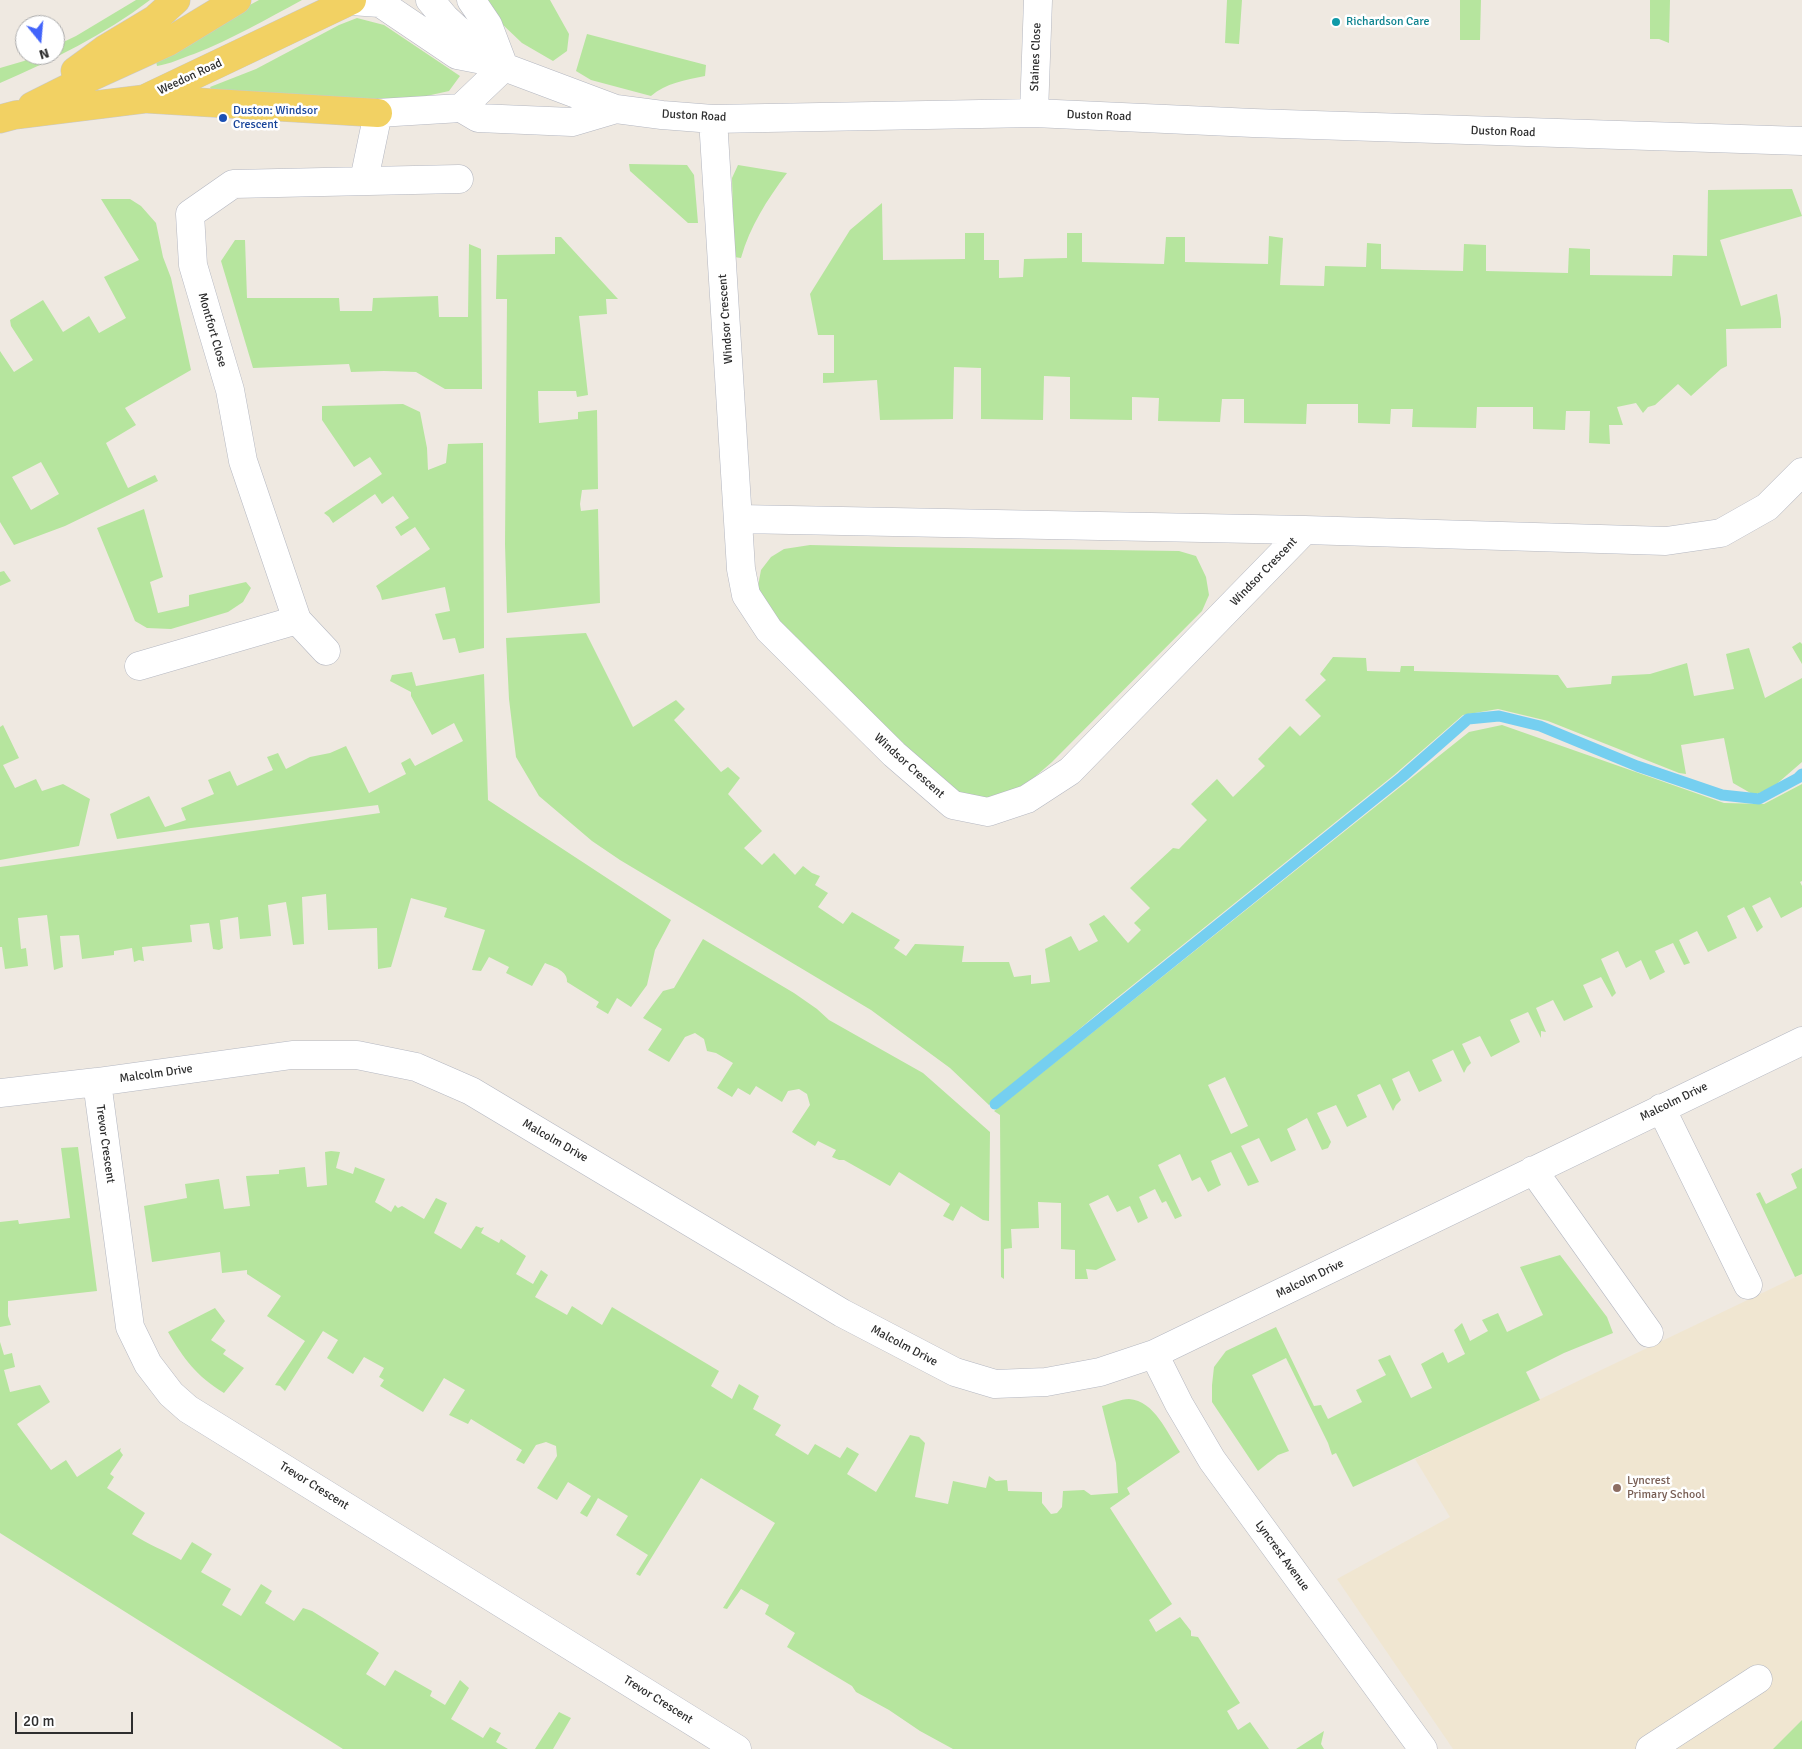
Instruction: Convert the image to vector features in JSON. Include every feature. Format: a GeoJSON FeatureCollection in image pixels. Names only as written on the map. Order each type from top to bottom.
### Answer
{"type":"FeatureCollection","features":[{"type":"Feature","properties":{"kind":"main road"},"geometry":{"type":"LineString","coordinates":[[8,117],[105,49],[155,19],[176,0]]}},
{"type":"Feature","properties":{"kind":"main road"},"geometry":{"type":"LineString","coordinates":[[8,117],[168,42],[237,0]]}},
{"type":"Feature","properties":{"kind":"main road","name":"Weedon Road"},"geometry":{"type":"LineString","coordinates":[[8,117],[144,99],[352,0]]}},
{"type":"Feature","properties":{"kind":"main road"},"geometry":{"type":"LineString","coordinates":[[144,99],[378,112]]}},
{"type":"Feature","properties":{"kind":"street"},"geometry":{"type":"LineString","coordinates":[[352,0],[380,3],[457,55],[499,65]]}},
{"type":"Feature","properties":{"kind":"street","name":"Duston Road"},"geometry":{"type":"LineString","coordinates":[[430,0],[446,18],[499,65],[616,109],[662,115],[713,119],[1034,113],[1262,123],[1802,141]]}},
{"type":"Feature","properties":{"kind":"street"},"geometry":{"type":"LineString","coordinates":[[471,0],[488,25],[499,65]]}},
{"type":"Feature","properties":{"kind":"street","name":"Staines Close"},"geometry":{"type":"LineString","coordinates":[[1034,113],[1038,0]]}},
{"type":"Feature","properties":{"kind":"street"},"geometry":{"type":"LineString","coordinates":[[461,108],[499,65]]}},
{"type":"Feature","properties":{"kind":"street"},"geometry":{"type":"LineString","coordinates":[[364,180],[378,112],[461,108],[478,118],[572,122],[616,109]]}},
{"type":"Feature","properties":{"kind":"street","name":"Windsor Crescent"},"geometry":{"type":"LineString","coordinates":[[713,119],[741,569],[746,595],[769,630],[894,754],[953,805],[988,812],[1027,799],[1070,771],[1305,530]]}},
{"type":"Feature","properties":{"kind":"street","name":"Montfort Close"},"geometry":{"type":"LineString","coordinates":[[326,651],[297,620],[243,461],[230,390],[193,266],[190,214],[233,184],[459,179]]}},
{"type":"Feature","properties":{"kind":"street","name":"Windsor Crescent"},"geometry":{"type":"LineString","coordinates":[[739,519],[1305,530],[1666,540],[1721,533],[1767,507],[1802,472]]}},
{"type":"Feature","properties":{"kind":"street"},"geometry":{"type":"LineString","coordinates":[[139,666],[297,620]]}},
{"type":"Feature","properties":{"kind":"street","name":"Malcolm Drive"},"geometry":{"type":"LineString","coordinates":[[0,1093],[97,1082],[292,1055],[357,1055],[416,1067],[471,1091],[842,1312],[955,1372],[995,1384],[1046,1382],[1100,1372],[1154,1354],[1802,1041]]}},
{"type":"Feature","properties":{"kind":"street","name":"Trevor Crescent"},"geometry":{"type":"LineString","coordinates":[[97,1082],[130,1327],[148,1364],[171,1394],[188,1409],[736,1749]]}},
{"type":"Feature","properties":{"kind":"street"},"geometry":{"type":"LineString","coordinates":[[1661,1108],[1748,1286]]}},
{"type":"Feature","properties":{"kind":"street"},"geometry":{"type":"LineString","coordinates":[[1533,1170],[1649,1333]]}},
{"type":"Feature","properties":{"kind":"street","name":"Lyncrest Avenue"},"geometry":{"type":"LineString","coordinates":[[1154,1354],[1179,1404],[1212,1460],[1415,1746]]}},
{"type":"Feature","properties":{"kind":"street"},"geometry":{"type":"LineString","coordinates":[[1650,1749],[1758,1679]]}},
{"type":"Feature","properties":{"kind":"shaded area","name":"Lyncrest Primary School"},"geometry":{"type":"Polygon","coordinates":[[[1802,1274],[1802,1720],[1773,1749],[1453,1749],[1337,1579],[1450,1517],[1415,1459],[1802,1274]]]}},
{"type":"Feature","properties":{"kind":"green space"},"geometry":{"type":"Polygon","coordinates":[[[136,0],[150,0],[133,13],[65,52],[65,41],[136,0]]]}},
{"type":"Feature","properties":{"kind":"green space"},"geometry":{"type":"Polygon","coordinates":[[[259,0],[302,0],[222,42],[176,61],[157,66],[156,61],[211,26],[259,0]]]}},
{"type":"Feature","properties":{"kind":"green space"},"geometry":{"type":"Polygon","coordinates":[[[488,0],[550,0],[569,34],[567,51],[553,61],[522,43],[501,23],[488,0]]]}},
{"type":"Feature","properties":{"kind":"green space"},"geometry":{"type":"Polygon","coordinates":[[[1227,0],[1242,0],[1239,44],[1225,43],[1227,0]]]}},
{"type":"Feature","properties":{"kind":"green space"},"geometry":{"type":"Polygon","coordinates":[[[1460,0],[1481,0],[1480,40],[1460,40],[1460,0]]]}},
{"type":"Feature","properties":{"kind":"green space"},"geometry":{"type":"Polygon","coordinates":[[[1650,0],[1670,0],[1669,43],[1659,39],[1650,39],[1650,0]]]}},
{"type":"Feature","properties":{"kind":"green space"},"geometry":{"type":"Polygon","coordinates":[[[357,18],[384,25],[460,76],[449,91],[422,97],[357,102],[213,93],[210,87],[256,69],[339,25],[357,18]]]}},
{"type":"Feature","properties":{"kind":"green space"},"geometry":{"type":"Polygon","coordinates":[[[587,34],[706,65],[705,76],[669,85],[651,96],[591,80],[576,71],[587,34]]]}},
{"type":"Feature","properties":{"kind":"green space"},"geometry":{"type":"Polygon","coordinates":[[[15,64],[39,65],[0,83],[0,68],[15,64]]]}},
{"type":"Feature","properties":{"kind":"green space"},"geometry":{"type":"Polygon","coordinates":[[[629,164],[687,165],[694,175],[698,223],[688,223],[630,171],[629,164]]]}},
{"type":"Feature","properties":{"kind":"green space"},"geometry":{"type":"Polygon","coordinates":[[[738,165],[787,173],[760,214],[749,235],[741,258],[734,257],[732,178],[738,165]]]}},
{"type":"Feature","properties":{"kind":"green space"},"geometry":{"type":"Polygon","coordinates":[[[1792,189],[1802,216],[1720,240],[1741,306],[1777,294],[1781,328],[1726,329],[1727,366],[1721,369],[1691,396],[1678,384],[1643,413],[1636,403],[1617,407],[1623,425],[1609,425],[1610,444],[1589,443],[1590,411],[1566,411],[1565,430],[1533,429],[1533,407],[1477,407],[1476,428],[1412,427],[1413,409],[1391,409],[1390,424],[1358,423],[1358,404],[1307,404],[1306,424],[1244,423],[1244,399],[1222,399],[1220,422],[1158,421],[1159,398],[1132,397],[1132,420],[1070,419],[1070,377],[1044,376],[1043,420],[981,419],[981,368],[954,367],[953,419],[880,420],[877,380],[823,383],[823,373],[834,373],[834,335],[818,335],[810,294],[850,230],[882,203],[883,260],[965,259],[965,233],[984,233],[984,260],[999,260],[999,278],[1023,277],[1024,259],[1067,258],[1067,233],[1082,233],[1082,262],[1164,264],[1166,237],[1185,237],[1185,262],[1268,264],[1269,236],[1283,238],[1280,285],[1324,286],[1325,266],[1366,267],[1367,243],[1381,244],[1381,269],[1463,271],[1464,244],[1486,245],[1486,271],[1568,273],[1569,248],[1590,249],[1590,275],[1672,276],[1673,255],[1707,256],[1708,190],[1792,189]]]}},
{"type":"Feature","properties":{"kind":"green space"},"geometry":{"type":"Polygon","coordinates":[[[101,199],[130,199],[141,206],[156,223],[163,257],[171,278],[191,370],[125,408],[136,425],[106,443],[128,488],[155,475],[158,481],[65,526],[14,545],[0,522],[0,351],[14,372],[33,360],[11,326],[10,320],[43,300],[63,332],[89,316],[99,333],[126,318],[104,277],[139,260],[101,199]],[[41,462],[12,477],[31,510],[59,494],[41,462]]]}},
{"type":"Feature","properties":{"kind":"green space"},"geometry":{"type":"Polygon","coordinates":[[[555,237],[561,237],[618,299],[606,299],[607,314],[579,316],[588,395],[577,397],[576,391],[538,391],[539,423],[578,419],[578,412],[597,410],[598,489],[582,490],[580,504],[581,511],[598,509],[600,603],[507,613],[505,544],[507,299],[496,299],[497,255],[555,254],[555,237]]]}},
{"type":"Feature","properties":{"kind":"green space"},"geometry":{"type":"Polygon","coordinates":[[[235,240],[245,240],[247,298],[339,298],[340,311],[372,311],[373,298],[438,296],[439,317],[468,317],[469,244],[481,249],[482,389],[445,389],[416,372],[351,372],[349,364],[253,368],[221,261],[235,240]]]}},
{"type":"Feature","properties":{"kind":"green space"},"geometry":{"type":"Polygon","coordinates":[[[403,404],[420,412],[427,448],[428,470],[446,463],[448,444],[483,443],[484,648],[459,653],[455,638],[443,640],[435,614],[450,611],[445,587],[382,600],[376,586],[430,549],[415,527],[401,536],[395,527],[409,518],[393,496],[382,504],[375,494],[333,523],[324,513],[382,474],[370,457],[354,467],[322,420],[322,406],[403,404]]]}},
{"type":"Feature","properties":{"kind":"green space"},"geometry":{"type":"Polygon","coordinates":[[[144,509],[163,577],[150,582],[158,613],[189,606],[189,595],[246,582],[251,588],[243,602],[228,612],[171,629],[147,628],[135,621],[97,528],[144,509]]]}},
{"type":"Feature","properties":{"kind":"green space"},"geometry":{"type":"Polygon","coordinates":[[[810,545],[1179,551],[1196,556],[1206,577],[1209,595],[1202,611],[1052,762],[1022,788],[993,798],[965,796],[941,783],[901,741],[846,691],[764,607],[758,586],[761,570],[771,557],[784,549],[810,545]]]}},
{"type":"Feature","properties":{"kind":"green space"},"geometry":{"type":"Polygon","coordinates":[[[4,571],[11,581],[0,586],[0,572],[4,571]]]}},
{"type":"Feature","properties":{"kind":"green space"},"geometry":{"type":"Polygon","coordinates":[[[586,633],[633,727],[676,700],[685,709],[674,720],[721,772],[728,767],[740,778],[728,794],[762,831],[744,848],[762,865],[774,853],[795,875],[803,866],[820,876],[815,885],[828,893],[818,907],[843,924],[852,912],[900,940],[894,948],[906,956],[915,944],[964,946],[962,962],[1009,962],[1014,977],[1031,975],[1031,984],[1050,982],[1045,949],[1071,936],[1079,951],[1098,941],[1089,924],[1104,915],[1128,943],[1141,930],[1134,923],[1150,908],[1130,888],[1173,848],[1179,849],[1207,820],[1191,804],[1217,779],[1233,797],[1265,766],[1258,759],[1290,726],[1300,736],[1321,716],[1305,700],[1326,680],[1320,674],[1333,657],[1366,658],[1367,671],[1400,672],[1401,666],[1414,666],[1414,671],[1558,675],[1567,688],[1611,684],[1612,676],[1650,674],[1687,663],[1694,696],[1734,689],[1726,654],[1749,648],[1765,698],[1802,678],[1802,762],[1772,788],[1754,795],[1733,783],[1724,738],[1681,745],[1686,774],[1679,773],[1548,721],[1498,709],[1463,715],[1394,775],[1108,1005],[989,1105],[950,1068],[871,1010],[620,860],[592,841],[539,796],[516,757],[509,699],[506,638],[586,633]]]}},
{"type":"Feature","properties":{"kind":"green space"},"geometry":{"type":"Polygon","coordinates":[[[1800,642],[1802,644],[1802,664],[1792,647],[1800,642]]]}},
{"type":"Feature","properties":{"kind":"green space"},"geometry":{"type":"Polygon","coordinates":[[[412,672],[416,686],[484,674],[488,800],[671,920],[655,950],[647,985],[631,1007],[617,998],[608,1014],[596,1007],[599,1002],[567,982],[563,972],[545,963],[532,986],[506,973],[509,967],[489,957],[481,971],[472,970],[485,930],[444,917],[447,908],[411,898],[391,967],[378,969],[377,928],[328,930],[326,894],[302,897],[304,944],[293,945],[286,902],[268,905],[271,936],[240,939],[238,917],[220,920],[223,948],[219,950],[213,949],[209,923],[190,925],[192,942],[142,947],[144,961],[134,962],[132,948],[114,951],[114,955],[82,959],[79,935],[60,936],[63,967],[54,970],[47,915],[18,918],[21,949],[26,948],[28,966],[5,969],[2,947],[0,947],[0,867],[380,813],[378,805],[117,839],[110,814],[149,796],[165,827],[186,820],[181,808],[214,794],[208,780],[230,771],[237,786],[273,770],[267,757],[278,753],[286,769],[310,757],[330,753],[346,746],[369,793],[406,774],[401,763],[410,758],[415,766],[463,741],[454,723],[432,735],[411,696],[411,692],[390,681],[392,675],[412,672]]]}},
{"type":"Feature","properties":{"kind":"green space"},"geometry":{"type":"Polygon","coordinates":[[[3,725],[19,758],[3,765],[15,788],[36,779],[42,791],[63,784],[90,799],[79,846],[0,860],[0,727],[3,725]]]}},
{"type":"Feature","properties":{"kind":"green space"},"geometry":{"type":"Polygon","coordinates":[[[1502,725],[1724,803],[1764,804],[1802,784],[1802,881],[1800,882],[1802,886],[1802,907],[1781,918],[1770,897],[1752,906],[1763,927],[1757,932],[1744,907],[1727,916],[1737,938],[1708,952],[1697,931],[1679,940],[1690,963],[1684,965],[1673,943],[1655,951],[1665,972],[1650,980],[1641,960],[1626,968],[1618,951],[1601,959],[1616,993],[1612,997],[1601,977],[1583,985],[1593,1007],[1564,1021],[1553,1000],[1536,1008],[1546,1032],[1541,1031],[1541,1038],[1528,1012],[1510,1020],[1520,1042],[1491,1057],[1480,1036],[1462,1044],[1471,1063],[1464,1073],[1453,1050],[1432,1060],[1442,1081],[1419,1092],[1409,1071],[1392,1079],[1401,1100],[1393,1111],[1380,1084],[1357,1095],[1367,1117],[1347,1127],[1336,1105],[1317,1113],[1331,1142],[1328,1148],[1322,1150],[1307,1118],[1287,1129],[1296,1150],[1271,1162],[1259,1138],[1241,1146],[1259,1182],[1248,1186],[1231,1152],[1211,1161],[1221,1185],[1208,1192],[1200,1177],[1192,1181],[1180,1154],[1158,1165],[1182,1216],[1175,1219],[1166,1201],[1162,1203],[1155,1189],[1139,1197],[1148,1218],[1138,1223],[1130,1206],[1117,1212],[1108,1195],[1089,1204],[1116,1260],[1096,1270],[1086,1269],[1088,1279],[1075,1279],[1075,1250],[1061,1249],[1061,1203],[1038,1202],[1039,1228],[1011,1229],[1012,1248],[1004,1249],[1004,1279],[1001,1277],[1000,1115],[994,1111],[1469,732],[1502,725]],[[1225,1077],[1208,1085],[1231,1134],[1248,1126],[1225,1077]]]}},
{"type":"Feature","properties":{"kind":"green space"},"geometry":{"type":"Polygon","coordinates":[[[703,939],[794,993],[829,1020],[923,1073],[990,1132],[989,1221],[983,1220],[961,1206],[953,1221],[943,1216],[950,1204],[899,1172],[890,1186],[844,1160],[832,1157],[836,1150],[818,1141],[815,1146],[792,1132],[810,1105],[807,1094],[799,1089],[788,1091],[782,1102],[756,1086],[750,1095],[738,1088],[732,1097],[717,1088],[733,1063],[716,1053],[707,1051],[704,1039],[695,1033],[685,1037],[669,1062],[648,1050],[662,1029],[643,1018],[663,991],[674,988],[703,939]]]}},
{"type":"Feature","properties":{"kind":"green space"},"geometry":{"type":"Polygon","coordinates":[[[78,1147],[97,1291],[8,1301],[8,1316],[11,1325],[0,1327],[0,1222],[18,1220],[19,1224],[70,1218],[61,1148],[78,1147]]]}},
{"type":"Feature","properties":{"kind":"green space"},"geometry":{"type":"Polygon","coordinates":[[[325,1152],[340,1152],[336,1168],[353,1174],[355,1167],[385,1179],[375,1202],[391,1212],[395,1205],[398,1208],[402,1206],[424,1219],[436,1198],[447,1203],[434,1233],[461,1249],[476,1226],[484,1227],[481,1233],[499,1243],[501,1239],[526,1256],[516,1274],[533,1284],[541,1270],[548,1275],[535,1297],[567,1315],[572,1306],[602,1325],[612,1307],[719,1371],[711,1386],[732,1399],[739,1384],[759,1396],[753,1409],[781,1425],[775,1435],[808,1455],[815,1444],[840,1458],[847,1447],[859,1454],[847,1474],[876,1492],[910,1435],[919,1437],[925,1443],[915,1497],[948,1504],[953,1481],[986,1488],[989,1476],[996,1481],[1007,1480],[1008,1491],[1042,1492],[1042,1503],[1051,1514],[1057,1513],[1062,1507],[1063,1491],[1084,1490],[1091,1495],[1118,1493],[1116,1463],[1102,1406],[1129,1399],[1146,1405],[1159,1419],[1180,1452],[1127,1488],[1130,1494],[1110,1508],[1172,1604],[1149,1620],[1156,1632],[1180,1617],[1191,1631],[1191,1636],[1198,1637],[1240,1703],[1227,1711],[1238,1730],[1250,1722],[1269,1749],[953,1749],[856,1692],[852,1686],[787,1647],[795,1633],[765,1614],[769,1605],[741,1589],[727,1609],[723,1608],[775,1523],[701,1478],[640,1576],[636,1574],[648,1555],[616,1535],[628,1516],[598,1498],[587,1517],[580,1513],[591,1496],[568,1482],[557,1500],[537,1488],[557,1456],[556,1446],[546,1442],[536,1445],[524,1464],[516,1460],[522,1450],[471,1419],[468,1424],[449,1415],[465,1390],[444,1378],[423,1412],[380,1386],[384,1380],[379,1377],[384,1368],[364,1357],[353,1374],[327,1358],[338,1340],[323,1331],[285,1391],[280,1386],[275,1385],[305,1341],[267,1316],[281,1296],[247,1274],[247,1270],[222,1273],[220,1252],[152,1262],[144,1206],[187,1198],[185,1184],[219,1179],[224,1209],[250,1206],[246,1176],[279,1174],[279,1170],[305,1167],[307,1187],[327,1185],[325,1152]]]}},
{"type":"Feature","properties":{"kind":"green space"},"geometry":{"type":"Polygon","coordinates":[[[1802,1168],[1802,1274],[1795,1277],[1756,1194],[1760,1192],[1766,1204],[1797,1188],[1791,1174],[1802,1168]]]}},
{"type":"Feature","properties":{"kind":"green space"},"geometry":{"type":"Polygon","coordinates":[[[1560,1255],[1607,1317],[1613,1333],[1564,1353],[1526,1372],[1540,1400],[1353,1487],[1336,1453],[1332,1455],[1328,1443],[1286,1358],[1252,1375],[1289,1451],[1278,1455],[1258,1471],[1212,1402],[1214,1367],[1226,1351],[1276,1327],[1314,1406],[1321,1405],[1328,1419],[1362,1402],[1356,1390],[1386,1375],[1378,1360],[1390,1355],[1411,1398],[1432,1388],[1421,1364],[1443,1352],[1448,1363],[1465,1354],[1454,1330],[1462,1323],[1470,1341],[1488,1331],[1482,1320],[1498,1313],[1507,1332],[1543,1315],[1520,1267],[1560,1255]]]}},
{"type":"Feature","properties":{"kind":"green space"},"geometry":{"type":"Polygon","coordinates":[[[215,1308],[225,1321],[211,1340],[226,1350],[223,1354],[244,1368],[224,1393],[198,1373],[180,1351],[168,1332],[215,1308]]]}},
{"type":"Feature","properties":{"kind":"green space"},"geometry":{"type":"Polygon","coordinates":[[[0,1342],[4,1355],[12,1353],[15,1367],[4,1370],[10,1392],[40,1385],[50,1402],[17,1424],[51,1470],[66,1460],[77,1477],[121,1448],[120,1451],[123,1455],[110,1474],[114,1477],[107,1488],[145,1513],[132,1534],[181,1560],[192,1542],[212,1554],[201,1572],[231,1589],[222,1605],[241,1616],[261,1584],[272,1591],[265,1603],[294,1621],[303,1608],[312,1611],[379,1653],[366,1674],[385,1686],[395,1670],[432,1691],[430,1696],[445,1705],[460,1680],[469,1688],[451,1719],[483,1738],[490,1727],[501,1733],[496,1742],[508,1749],[343,1749],[0,1533],[0,1342]]]}},
{"type":"Feature","properties":{"kind":"green space"},"geometry":{"type":"Polygon","coordinates":[[[559,1712],[571,1718],[553,1749],[535,1749],[559,1712]]]}},
{"type":"Feature","properties":{"kind":"green space"},"geometry":{"type":"Polygon","coordinates":[[[1802,1720],[1802,1749],[1773,1749],[1802,1720]]]}},
{"type":"Feature","properties":{"kind":"green space"},"geometry":{"type":"Polygon","coordinates":[[[1324,1731],[1321,1744],[1324,1749],[1296,1749],[1324,1731]]]}},
{"type":"Feature","properties":{"kind":"waterway"},"geometry":{"type":"LineString","coordinates":[[995,1104],[1402,777],[1468,719],[1499,716],[1540,726],[1637,766],[1722,795],[1759,799],[1802,774]]}},
{"type":"Feature","properties":{"kind":"place","name":"Richardson Care"},"geometry":{"type":"Point","coordinates":[1336,22]}},
{"type":"Feature","properties":{"kind":"place","name":"Duston: Windsor Crescent"},"geometry":{"type":"Point","coordinates":[223,118]}},
{"type":"Feature","properties":{"kind":"place","name":"Lyncrest Primary School"},"geometry":{"type":"Point","coordinates":[1617,1488]}}]}
